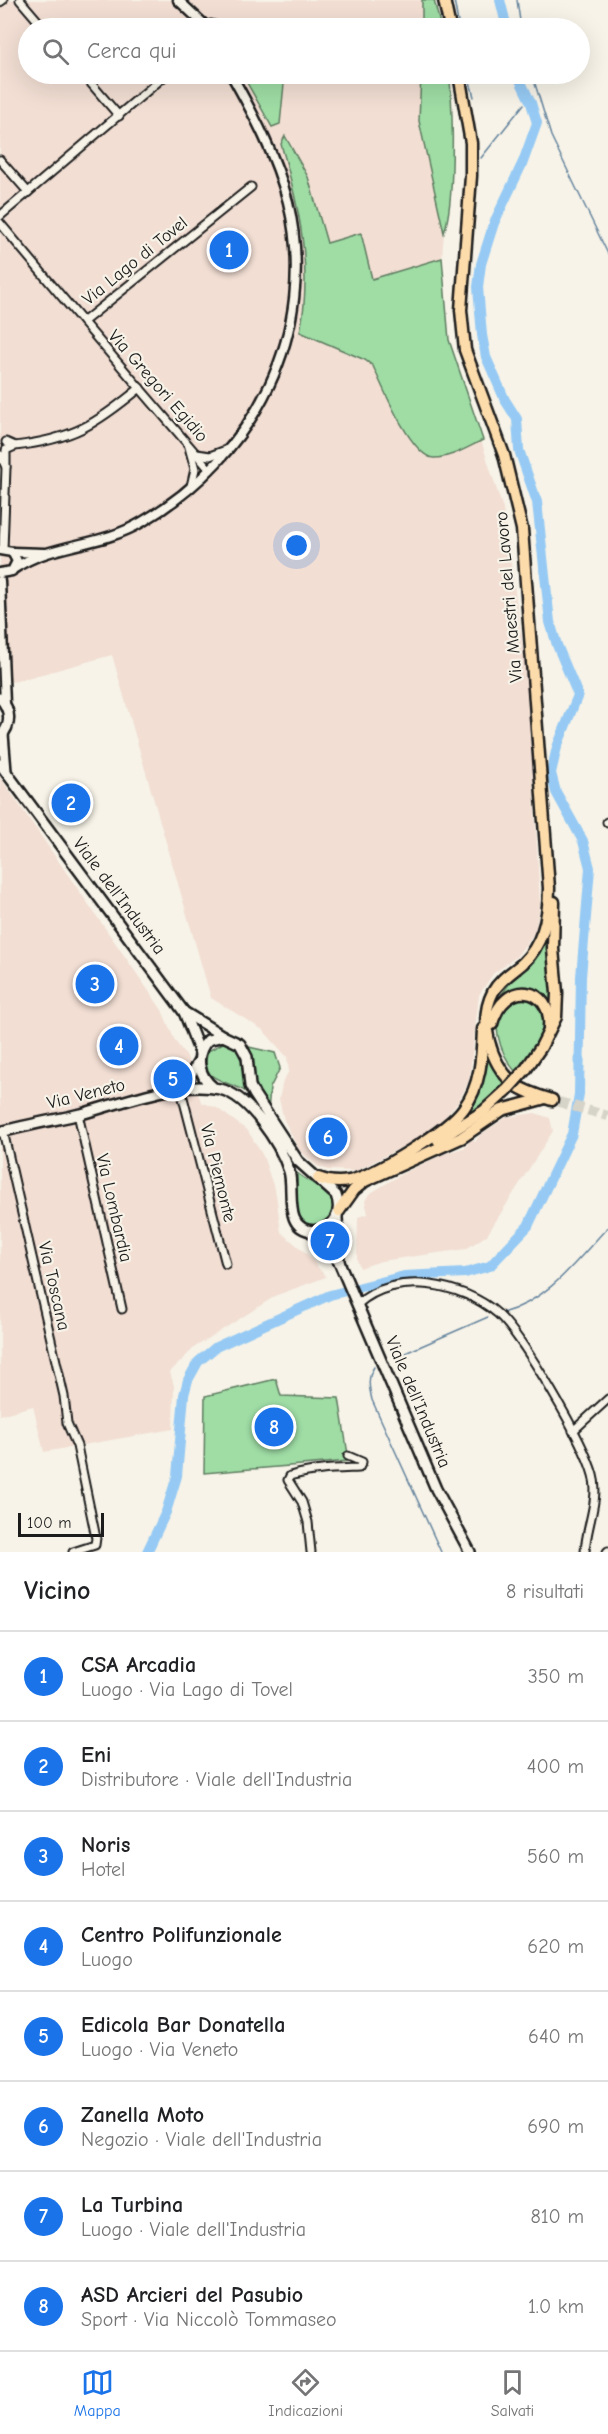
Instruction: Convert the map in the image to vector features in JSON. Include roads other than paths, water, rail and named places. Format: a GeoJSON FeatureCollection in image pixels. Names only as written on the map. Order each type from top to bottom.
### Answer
{"type":"FeatureCollection","features":[{"type":"Feature","properties":{"kind":"highway"},"geometry":{"type":"LineString","coordinates":[[444,0],[448,18]]}},
{"type":"Feature","properties":{"kind":"highway","name":"Via Maestri del Lavoro"},"geometry":{"type":"LineString","coordinates":[[461,84],[471,143],[461,310],[462,330],[471,369],[504,455],[522,530],[549,888],[547,918],[538,944],[512,972]]}},
{"type":"Feature","properties":{"kind":"highway"},"geometry":{"type":"LineString","coordinates":[[364,1179],[465,1124],[484,1111],[526,1069],[549,1034],[558,1004],[553,958],[555,904],[544,828]]}},
{"type":"Feature","properties":{"kind":"highway"},"geometry":{"type":"LineString","coordinates":[[338,1214],[364,1179],[442,1130],[465,1107],[479,1073],[483,1018],[493,992],[512,972]]}},
{"type":"Feature","properties":{"kind":"highway"},"geometry":{"type":"LineString","coordinates":[[512,972],[495,1000],[492,1024],[497,1050],[504,1064],[524,1084],[552,1100]]}},
{"type":"Feature","properties":{"kind":"highway"},"geometry":{"type":"LineString","coordinates":[[493,992],[487,1027],[496,1059],[514,1084],[552,1100]]}},
{"type":"Feature","properties":{"kind":"highway"},"geometry":{"type":"LineString","coordinates":[[492,1024],[496,1011],[507,997],[515,993],[528,993],[544,1004],[549,1015],[549,1034]]}},
{"type":"Feature","properties":{"kind":"highway"},"geometry":{"type":"LineString","coordinates":[[318,1178],[340,1182],[364,1179],[461,1138],[501,1110],[516,1104],[552,1100]]}},
{"type":"Feature","properties":{"kind":"main road","name":"Viale dell'Industria"},"geometry":{"type":"LineString","coordinates":[[2,700],[9,722],[2,735],[3,767],[184,1012],[200,1057],[204,1077],[214,1088],[241,1099],[264,1126],[289,1172],[293,1214],[300,1226],[325,1243],[339,1262],[386,1366],[438,1494],[470,1552]]}},
{"type":"Feature","properties":{"kind":"main road","name":"Viale dell'Industria"},"geometry":{"type":"LineString","coordinates":[[184,1012],[223,1036],[237,1041],[248,1060],[250,1086],[295,1158],[336,1195],[339,1262]]}},
{"type":"Feature","properties":{"kind":"main road"},"geometry":{"type":"LineString","coordinates":[[181,1089],[208,1040],[223,1036]]}},
{"type":"Feature","properties":{"kind":"main road","name":"Via Veneto"},"geometry":{"type":"LineString","coordinates":[[2,1132],[181,1089],[214,1088]]}},
{"type":"Feature","properties":{"kind":"main road"},"geometry":{"type":"LineString","coordinates":[[310,1231],[323,1229],[338,1214]]}},
{"type":"Feature","properties":{"kind":"street"},"geometry":{"type":"LineString","coordinates":[[20,0],[35,18]]}},
{"type":"Feature","properties":{"kind":"street"},"geometry":{"type":"LineString","coordinates":[[178,0],[195,18]]}},
{"type":"Feature","properties":{"kind":"street"},"geometry":{"type":"LineString","coordinates":[[91,84],[118,116]]}},
{"type":"Feature","properties":{"kind":"street"},"geometry":{"type":"LineString","coordinates":[[0,216],[155,84]]}},
{"type":"Feature","properties":{"kind":"street"},"geometry":{"type":"LineString","coordinates":[[8,571],[47,553],[98,542],[120,534],[158,513],[210,470],[254,417],[268,391],[290,327],[294,284],[293,233],[288,202],[268,142],[236,84]]}},
{"type":"Feature","properties":{"kind":"street"},"geometry":{"type":"LineString","coordinates":[[0,160],[28,192]]}},
{"type":"Feature","properties":{"kind":"street","name":"Via Lago di Tovel"},"geometry":{"type":"LineString","coordinates":[[0,223],[83,322],[250,187]]}},
{"type":"Feature","properties":{"kind":"street","name":"Via Gregori Egidio"},"geometry":{"type":"LineString","coordinates":[[83,322],[210,470]]}},
{"type":"Feature","properties":{"kind":"street"},"geometry":{"type":"LineString","coordinates":[[5,551],[6,467],[2,448],[58,439],[75,433],[111,412],[140,388]]}},
{"type":"Feature","properties":{"kind":"street"},"geometry":{"type":"LineString","coordinates":[[187,442],[195,469],[189,489]]}},
{"type":"Feature","properties":{"kind":"street"},"geometry":{"type":"LineString","coordinates":[[197,454],[210,456],[228,450]]}},
{"type":"Feature","properties":{"kind":"street"},"geometry":{"type":"LineString","coordinates":[[5,551],[47,553]]}},
{"type":"Feature","properties":{"kind":"street"},"geometry":{"type":"LineString","coordinates":[[2,700],[3,593],[8,571],[16,558],[5,551]]}},
{"type":"Feature","properties":{"kind":"street"},"geometry":{"type":"LineString","coordinates":[[0,581],[3,593]]}},
{"type":"Feature","properties":{"kind":"street","name":"Via Piemonte"},"geometry":{"type":"LineString","coordinates":[[181,1089],[226,1264]]}},
{"type":"Feature","properties":{"kind":"street","name":"Via Lombardia"},"geometry":{"type":"LineString","coordinates":[[78,1114],[122,1309]]}},
{"type":"Feature","properties":{"kind":"street","name":"Via Toscana"},"geometry":{"type":"LineString","coordinates":[[2,1132],[64,1396],[67,1423],[77,1446],[96,1538],[95,1545],[73,1552]]}},
{"type":"Feature","properties":{"kind":"street"},"geometry":{"type":"LineString","coordinates":[[357,1301],[387,1289],[415,1284],[451,1289],[482,1303],[499,1315],[517,1335],[573,1431],[594,1480],[585,1552]]}},
{"type":"Feature","properties":{"kind":"street"},"geometry":{"type":"LineString","coordinates":[[573,1431],[608,1399]]}},
{"type":"Feature","properties":{"kind":"street"},"geometry":{"type":"LineString","coordinates":[[311,1552],[308,1522],[302,1502],[288,1480],[290,1476],[300,1473],[324,1469],[359,1468],[362,1462],[348,1456]]}},
{"type":"Feature","properties":{"kind":"waterway"},"geometry":{"type":"LineString","coordinates":[[454,0],[457,18]]}},
{"type":"Feature","properties":{"kind":"waterway"},"geometry":{"type":"LineString","coordinates":[[500,0],[504,18]]}},
{"type":"Feature","properties":{"kind":"waterway"},"geometry":{"type":"LineString","coordinates":[[517,0],[520,18]]}},
{"type":"Feature","properties":{"kind":"waterway"},"geometry":{"type":"LineString","coordinates":[[471,84],[474,97]]}},
{"type":"Feature","properties":{"kind":"waterway"},"geometry":{"type":"LineString","coordinates":[[147,1552],[166,1512],[177,1476],[184,1395],[188,1380],[198,1362],[216,1347],[330,1295],[404,1276],[465,1273],[490,1266],[528,1226],[572,1134],[579,1094],[581,977],[590,868],[583,841],[556,792],[551,773],[557,747],[578,695],[550,622],[537,502],[519,450],[517,419],[505,400],[486,357],[478,287],[481,264],[494,223],[523,162],[537,123],[522,84]]}},
{"type":"Feature","properties":{"kind":"waterway"},"geometry":{"type":"LineString","coordinates":[[535,84],[551,136],[608,254]]}},
{"type":"Feature","properties":{"kind":"waterway"},"geometry":{"type":"LineString","coordinates":[[481,158],[524,104]]}},
{"type":"Feature","properties":{"kind":"waterway"},"geometry":{"type":"LineString","coordinates":[[502,1313],[518,1307],[547,1289],[573,1266],[608,1227]]}},
{"type":"Feature","properties":{"kind":"waterway"},"geometry":{"type":"LineString","coordinates":[[396,1357],[488,1317]]}},
{"type":"Feature","properties":{"kind":"waterway"},"geometry":{"type":"LineString","coordinates":[[374,1367],[369,1383],[372,1400],[441,1552]]}},
{"type":"Feature","properties":{"kind":"tunnel"},"geometry":{"type":"LineString","coordinates":[[559,1102],[608,1116]]}},
{"type":"Feature","properties":{"kind":"place","name":"CSA Arcadia"},"geometry":{"type":"Point","coordinates":[229,250]}},
{"type":"Feature","properties":{"kind":"place","name":"Eni"},"geometry":{"type":"Point","coordinates":[71,803]}},
{"type":"Feature","properties":{"kind":"place","name":"Noris"},"geometry":{"type":"Point","coordinates":[95,984]}},
{"type":"Feature","properties":{"kind":"place","name":"Centro Polifunzionale"},"geometry":{"type":"Point","coordinates":[119,1046]}},
{"type":"Feature","properties":{"kind":"place","name":"Edicola Bar Donatella"},"geometry":{"type":"Point","coordinates":[173,1079]}},
{"type":"Feature","properties":{"kind":"place","name":"Zanella Moto"},"geometry":{"type":"Point","coordinates":[328,1137]}},
{"type":"Feature","properties":{"kind":"place","name":"La Turbina"},"geometry":{"type":"Point","coordinates":[330,1241]}},
{"type":"Feature","properties":{"kind":"place","name":"ASD Arcieri del Pasubio"},"geometry":{"type":"Point","coordinates":[274,1427]}}]}
